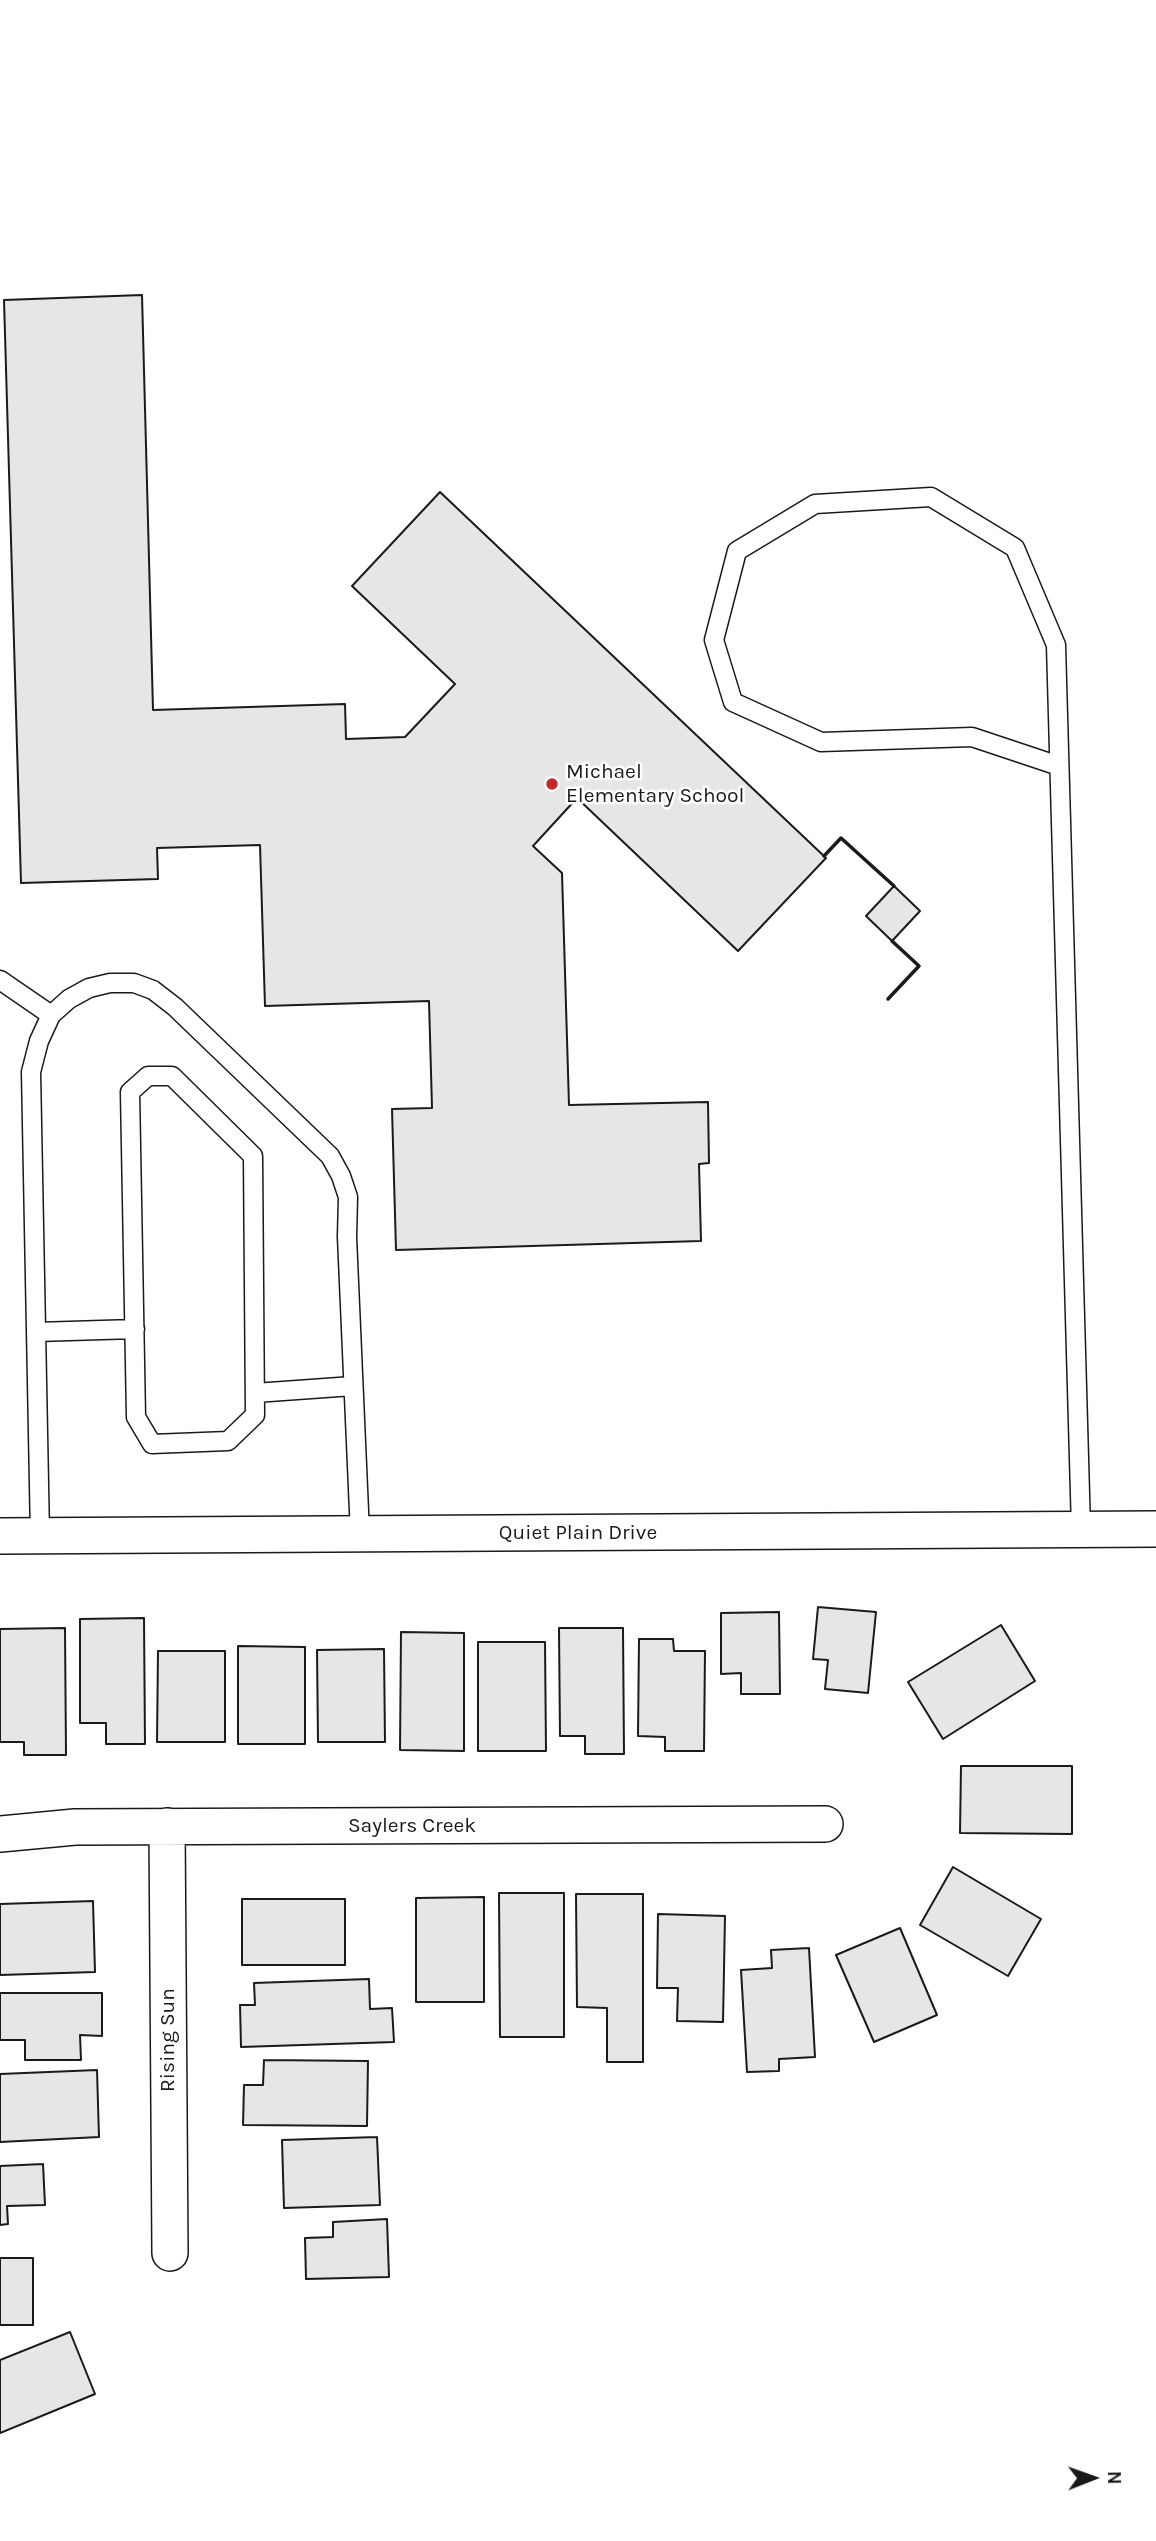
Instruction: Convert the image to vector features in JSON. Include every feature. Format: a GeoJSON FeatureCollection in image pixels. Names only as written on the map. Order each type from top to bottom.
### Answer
{"type":"FeatureCollection","features":[{"type":"Feature","properties":{"kind":"street","name":"Quiet Plain Drive"},"geometry":{"type":"LineString","coordinates":[[0,1536],[1156,1529]]}},
{"type":"Feature","properties":{"kind":"street","name":"Saylers Creek"},"geometry":{"type":"LineString","coordinates":[[0,1834],[75,1827],[825,1825]]}},
{"type":"Feature","properties":{"kind":"street","name":"Rising Sun"},"geometry":{"type":"LineString","coordinates":[[167,1826],[170,2253]]}},
{"type":"Feature","properties":{"kind":"lane"},"geometry":{"type":"LineString","coordinates":[[1059,766],[972,737],[821,742],[733,702],[714,640],[737,551],[815,504],[931,496],[1015,548],[1056,645],[1081,1529]]}},
{"type":"Feature","properties":{"kind":"lane"},"geometry":{"type":"LineString","coordinates":[[0,981],[51,1015]]}},
{"type":"Feature","properties":{"kind":"lane"},"geometry":{"type":"LineString","coordinates":[[40,1536],[31,1072],[38,1041],[51,1015],[69,999],[89,988],[110,983],[134,983],[153,990],[175,1007],[330,1156],[341,1176],[348,1197],[347,1237],[360,1534]]}},
{"type":"Feature","properties":{"kind":"lane"},"geometry":{"type":"LineString","coordinates":[[148,1076],[172,1076],[253,1156],[254,1393],[255,1415],[228,1441],[152,1444],[136,1417],[130,1092],[148,1076]]}},
{"type":"Feature","properties":{"kind":"lane"},"geometry":{"type":"LineString","coordinates":[[36,1332],[135,1329]]}},
{"type":"Feature","properties":{"kind":"lane"},"geometry":{"type":"LineString","coordinates":[[254,1393],[353,1386]]}},
{"type":"Feature","properties":{"kind":"building"},"geometry":{"type":"Polygon","coordinates":[[[142,295],[153,710],[345,704],[346,739],[405,737],[455,684],[352,586],[440,492],[826,858],[738,951],[577,798],[533,846],[562,873],[569,1105],[708,1102],[709,1163],[699,1164],[701,1241],[396,1250],[392,1109],[432,1108],[429,1001],[265,1006],[260,845],[157,848],[158,879],[21,883],[4,300],[142,295]]]}},
{"type":"Feature","properties":{"kind":"building"},"geometry":{"type":"Polygon","coordinates":[[[894,886],[920,911],[892,941],[866,916],[894,886]]]}},
{"type":"Feature","properties":{"kind":"building"},"geometry":{"type":"Polygon","coordinates":[[[818,1607],[876,1612],[868,1693],[825,1689],[828,1660],[813,1659],[818,1607]]]}},
{"type":"Feature","properties":{"kind":"building"},"geometry":{"type":"Polygon","coordinates":[[[779,1612],[780,1694],[741,1694],[741,1673],[721,1674],[721,1613],[779,1612]]]}},
{"type":"Feature","properties":{"kind":"building"},"geometry":{"type":"Polygon","coordinates":[[[144,1618],[145,1744],[106,1744],[106,1723],[80,1723],[80,1619],[144,1618]]]}},
{"type":"Feature","properties":{"kind":"building"},"geometry":{"type":"Polygon","coordinates":[[[1001,1625],[1035,1681],[943,1739],[908,1682],[1001,1625]]]}},
{"type":"Feature","properties":{"kind":"building"},"geometry":{"type":"Polygon","coordinates":[[[65,1628],[66,1755],[24,1755],[24,1742],[0,1742],[0,1629],[65,1628]]]}},
{"type":"Feature","properties":{"kind":"building"},"geometry":{"type":"Polygon","coordinates":[[[559,1628],[623,1628],[624,1754],[585,1754],[585,1736],[560,1736],[559,1628]]]}},
{"type":"Feature","properties":{"kind":"building"},"geometry":{"type":"Polygon","coordinates":[[[401,1632],[464,1633],[464,1751],[400,1750],[401,1632]]]}},
{"type":"Feature","properties":{"kind":"building"},"geometry":{"type":"Polygon","coordinates":[[[639,1639],[673,1639],[674,1651],[705,1651],[704,1751],[665,1751],[665,1737],[638,1736],[639,1639]]]}},
{"type":"Feature","properties":{"kind":"building"},"geometry":{"type":"Polygon","coordinates":[[[478,1642],[545,1642],[546,1751],[478,1751],[478,1642]]]}},
{"type":"Feature","properties":{"kind":"building"},"geometry":{"type":"Polygon","coordinates":[[[238,1646],[305,1647],[305,1744],[238,1744],[238,1646]]]}},
{"type":"Feature","properties":{"kind":"building"},"geometry":{"type":"Polygon","coordinates":[[[384,1649],[385,1742],[318,1742],[317,1650],[384,1649]]]}},
{"type":"Feature","properties":{"kind":"building"},"geometry":{"type":"Polygon","coordinates":[[[158,1651],[225,1651],[225,1742],[157,1742],[158,1651]]]}},
{"type":"Feature","properties":{"kind":"building"},"geometry":{"type":"Polygon","coordinates":[[[961,1766],[1072,1766],[1072,1834],[960,1833],[961,1766]]]}},
{"type":"Feature","properties":{"kind":"building"},"geometry":{"type":"Polygon","coordinates":[[[953,1867],[1041,1919],[1008,1976],[920,1925],[953,1867]]]}},
{"type":"Feature","properties":{"kind":"building"},"geometry":{"type":"Polygon","coordinates":[[[499,1893],[564,1893],[564,2037],[500,2037],[499,1893]]]}},
{"type":"Feature","properties":{"kind":"building"},"geometry":{"type":"Polygon","coordinates":[[[576,1894],[643,1894],[643,2062],[607,2062],[607,2008],[577,2007],[576,1894]]]}},
{"type":"Feature","properties":{"kind":"building"},"geometry":{"type":"Polygon","coordinates":[[[484,1897],[484,2002],[416,2002],[416,1898],[484,1897]]]}},
{"type":"Feature","properties":{"kind":"building"},"geometry":{"type":"Polygon","coordinates":[[[242,1899],[345,1899],[345,1965],[242,1965],[242,1899]]]}},
{"type":"Feature","properties":{"kind":"building"},"geometry":{"type":"Polygon","coordinates":[[[93,1901],[95,1972],[0,1975],[0,1904],[93,1901]]]}},
{"type":"Feature","properties":{"kind":"building"},"geometry":{"type":"Polygon","coordinates":[[[658,1914],[725,1916],[723,2022],[677,2021],[678,1988],[657,1988],[658,1914]]]}},
{"type":"Feature","properties":{"kind":"building"},"geometry":{"type":"Polygon","coordinates":[[[900,1928],[937,2015],[874,2042],[836,1955],[900,1928]]]}},
{"type":"Feature","properties":{"kind":"building"},"geometry":{"type":"Polygon","coordinates":[[[809,1948],[815,2057],[779,2059],[779,2071],[747,2072],[741,1970],[772,1968],[771,1950],[809,1948]]]}},
{"type":"Feature","properties":{"kind":"building"},"geometry":{"type":"Polygon","coordinates":[[[369,1979],[370,2009],[392,2008],[394,2042],[241,2047],[240,2005],[255,2005],[254,1983],[369,1979]]]}},
{"type":"Feature","properties":{"kind":"building"},"geometry":{"type":"Polygon","coordinates":[[[0,1993],[102,1993],[102,2036],[80,2035],[81,2060],[25,2060],[25,2040],[0,2040],[0,1993]]]}},
{"type":"Feature","properties":{"kind":"building"},"geometry":{"type":"Polygon","coordinates":[[[264,2060],[368,2061],[367,2126],[243,2125],[244,2085],[263,2085],[264,2060]]]}},
{"type":"Feature","properties":{"kind":"building"},"geometry":{"type":"Polygon","coordinates":[[[97,2070],[99,2137],[0,2142],[0,2074],[97,2070]]]}},
{"type":"Feature","properties":{"kind":"building"},"geometry":{"type":"Polygon","coordinates":[[[377,2137],[380,2205],[284,2208],[282,2140],[377,2137]]]}},
{"type":"Feature","properties":{"kind":"building"},"geometry":{"type":"Polygon","coordinates":[[[43,2164],[45,2205],[7,2206],[8,2224],[0,2225],[0,2166],[43,2164]]]}},
{"type":"Feature","properties":{"kind":"building"},"geometry":{"type":"Polygon","coordinates":[[[387,2219],[389,2277],[306,2279],[305,2238],[333,2237],[333,2222],[387,2219]]]}},
{"type":"Feature","properties":{"kind":"building"},"geometry":{"type":"Polygon","coordinates":[[[0,2258],[33,2258],[33,2325],[0,2325],[0,2258]]]}},
{"type":"Feature","properties":{"kind":"building"},"geometry":{"type":"Polygon","coordinates":[[[70,2332],[95,2394],[0,2433],[0,2360],[70,2332]]]}},
{"type":"Feature","properties":{"kind":"wall"},"geometry":{"type":"LineString","coordinates":[[824,856],[841,838],[894,886]]}},
{"type":"Feature","properties":{"kind":"wall"},"geometry":{"type":"LineString","coordinates":[[888,999],[919,966],[892,941]]}},
{"type":"Feature","properties":{"kind":"place","name":"Michael Elementary School"},"geometry":{"type":"Point","coordinates":[552,784]}}]}
